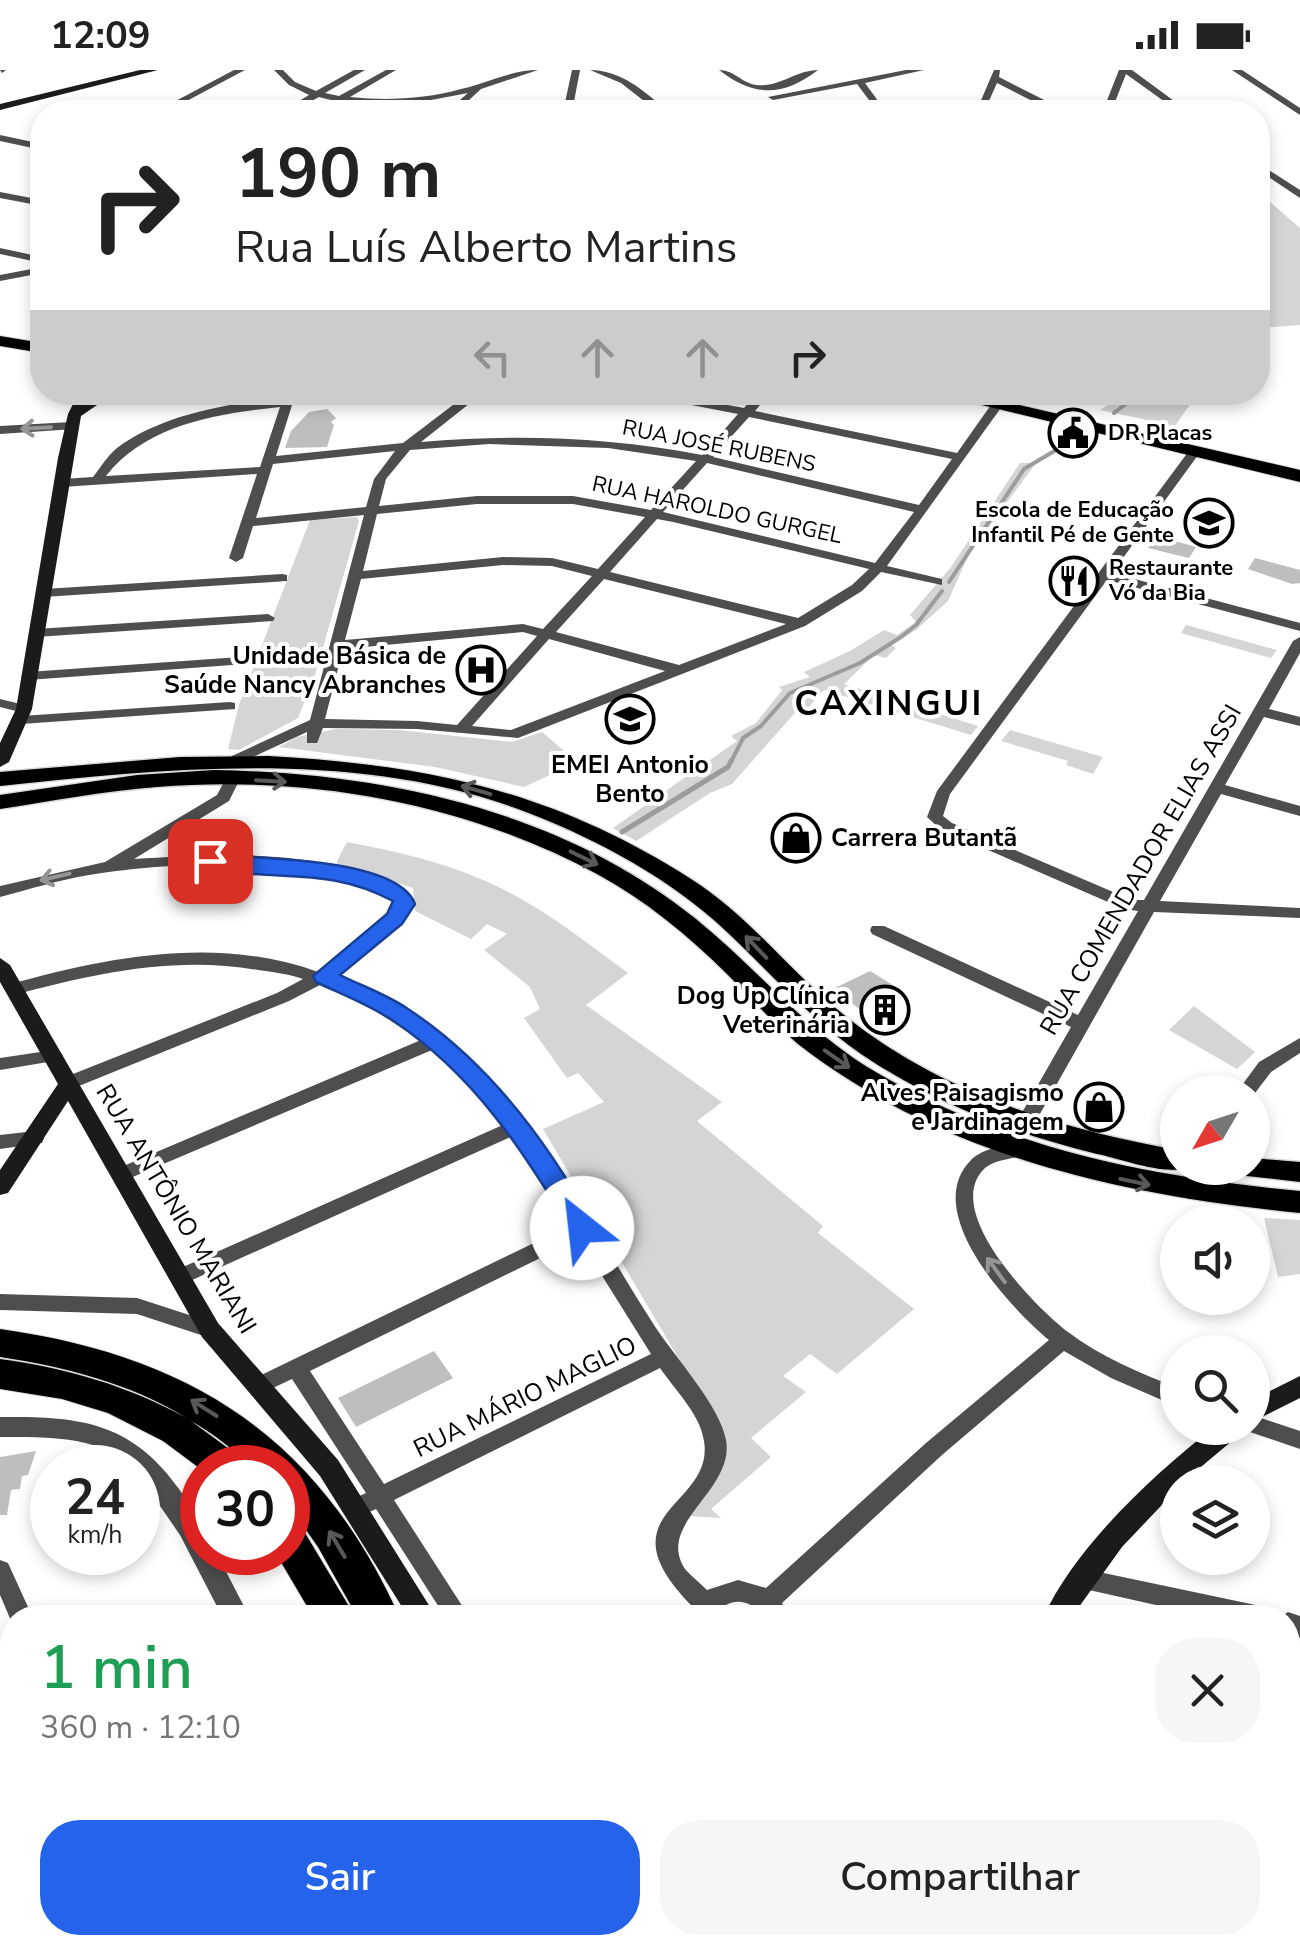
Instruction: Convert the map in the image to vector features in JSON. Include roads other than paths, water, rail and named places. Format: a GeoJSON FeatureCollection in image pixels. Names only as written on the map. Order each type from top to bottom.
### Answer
{"type":"FeatureCollection","features":[{"type":"Feature","properties":{"kind":"highway"},"geometry":{"type":"LineString","coordinates":[[0,329],[30,334]]}},
{"type":"Feature","properties":{"kind":"highway"},"geometry":{"type":"LineString","coordinates":[[0,341],[30,346]]}},
{"type":"Feature","properties":{"kind":"highway"},"geometry":{"type":"LineString","coordinates":[[1014,405],[1300,476]]}},
{"type":"Feature","properties":{"kind":"highway"},"geometry":{"type":"LineString","coordinates":[[1019,405],[1300,464]]}},
{"type":"Feature","properties":{"kind":"highway"},"geometry":{"type":"LineString","coordinates":[[0,1343],[59,1351],[147,1378],[197,1403],[256,1445]]}},
{"type":"Feature","properties":{"kind":"highway"},"geometry":{"type":"LineString","coordinates":[[0,1374],[95,1391],[133,1406],[201,1445]]}},
{"type":"Feature","properties":{"kind":"highway"},"geometry":{"type":"LineString","coordinates":[[310,1505],[372,1605]]}},
{"type":"Feature","properties":{"kind":"highway"},"geometry":{"type":"LineString","coordinates":[[310,1575],[328,1605]]}},
{"type":"Feature","properties":{"kind":"main road"},"geometry":{"type":"LineString","coordinates":[[0,107],[153,70]]}},
{"type":"Feature","properties":{"kind":"main road"},"geometry":{"type":"LineString","coordinates":[[0,762],[22,715],[73,420],[80,405]]}},
{"type":"Feature","properties":{"kind":"main road"},"geometry":{"type":"LineString","coordinates":[[73,420],[93,405]]}},
{"type":"Feature","properties":{"kind":"main road"},"geometry":{"type":"LineString","coordinates":[[0,780],[167,762],[235,769],[426,801],[497,821],[577,854],[634,886],[694,930],[804,1035],[842,1063],[942,1122],[1015,1151],[1160,1187],[1300,1202]]}},
{"type":"Feature","properties":{"kind":"main road"},"geometry":{"type":"LineString","coordinates":[[0,802],[235,769],[334,764],[401,773],[520,803],[602,836],[688,888],[832,1018],[869,1046],[976,1105],[1084,1141],[1160,1156]]}},
{"type":"Feature","properties":{"kind":"main road","name":"RUA ANTÔNIO MARIANI"},"geometry":{"type":"LineString","coordinates":[[0,965],[210,1330],[329,1468],[367,1502],[418,1605]]}},
{"type":"Feature","properties":{"kind":"main road"},"geometry":{"type":"LineString","coordinates":[[0,1187],[69,1083]]}},
{"type":"Feature","properties":{"kind":"main road"},"geometry":{"type":"LineString","coordinates":[[1270,1170],[1300,1172]]}},
{"type":"Feature","properties":{"kind":"main road"},"geometry":{"type":"LineString","coordinates":[[1270,1402],[1300,1386]]}},
{"type":"Feature","properties":{"kind":"main road"},"geometry":{"type":"LineString","coordinates":[[1064,1605],[1080,1578],[1146,1500],[1208,1445]]}},
{"type":"Feature","properties":{"kind":"street"},"geometry":{"type":"LineString","coordinates":[[183,100],[242,70]]}},
{"type":"Feature","properties":{"kind":"street"},"geometry":{"type":"LineString","coordinates":[[278,70],[297,87],[318,94],[342,99],[417,100],[534,70]]}},
{"type":"Feature","properties":{"kind":"street"},"geometry":{"type":"LineString","coordinates":[[307,100],[361,70]]}},
{"type":"Feature","properties":{"kind":"street"},"geometry":{"type":"LineString","coordinates":[[342,99],[392,70]]}},
{"type":"Feature","properties":{"kind":"street"},"geometry":{"type":"LineString","coordinates":[[573,100],[579,70]]}},
{"type":"Feature","properties":{"kind":"street"},"geometry":{"type":"LineString","coordinates":[[594,70],[624,81],[648,100]]}},
{"type":"Feature","properties":{"kind":"street"},"geometry":{"type":"LineString","coordinates":[[723,70],[747,86],[772,89],[861,83],[920,70]]}},
{"type":"Feature","properties":{"kind":"street"},"geometry":{"type":"LineString","coordinates":[[772,70],[772,100]]}},
{"type":"Feature","properties":{"kind":"street"},"geometry":{"type":"LineString","coordinates":[[772,89],[814,70]]}},
{"type":"Feature","properties":{"kind":"street"},"geometry":{"type":"LineString","coordinates":[[1111,100],[1125,70],[1168,100]]}},
{"type":"Feature","properties":{"kind":"street"},"geometry":{"type":"LineString","coordinates":[[1236,70],[1300,112]]}},
{"type":"Feature","properties":{"kind":"street"},"geometry":{"type":"LineString","coordinates":[[985,100],[996,74],[1040,100]]}},
{"type":"Feature","properties":{"kind":"street"},"geometry":{"type":"LineString","coordinates":[[861,83],[873,100]]}},
{"type":"Feature","properties":{"kind":"street"},"geometry":{"type":"LineString","coordinates":[[465,100],[481,86]]}},
{"type":"Feature","properties":{"kind":"street"},"geometry":{"type":"LineString","coordinates":[[1116,86],[1157,92]]}},
{"type":"Feature","properties":{"kind":"street"},"geometry":{"type":"LineString","coordinates":[[0,138],[30,144]]}},
{"type":"Feature","properties":{"kind":"street"},"geometry":{"type":"LineString","coordinates":[[1270,175],[1300,196]]}},
{"type":"Feature","properties":{"kind":"street"},"geometry":{"type":"LineString","coordinates":[[0,195],[30,201]]}},
{"type":"Feature","properties":{"kind":"street"},"geometry":{"type":"LineString","coordinates":[[0,251],[30,260]]}},
{"type":"Feature","properties":{"kind":"street"},"geometry":{"type":"LineString","coordinates":[[0,278],[30,271]]}},
{"type":"Feature","properties":{"kind":"street"},"geometry":{"type":"LineString","coordinates":[[97,480],[116,454],[158,430],[207,414],[272,405]]}},
{"type":"Feature","properties":{"kind":"street"},"geometry":{"type":"LineString","coordinates":[[236,558],[285,405]]}},
{"type":"Feature","properties":{"kind":"street"},"geometry":{"type":"LineString","coordinates":[[313,732],[380,479],[402,450],[461,405]]}},
{"type":"Feature","properties":{"kind":"street"},"geometry":{"type":"LineString","coordinates":[[706,405],[959,457]]}},
{"type":"Feature","properties":{"kind":"street"},"geometry":{"type":"LineString","coordinates":[[460,730],[753,405]]}},
{"type":"Feature","properties":{"kind":"street"},"geometry":{"type":"LineString","coordinates":[[110,866],[224,798],[235,769],[313,732],[460,730],[514,735],[800,623],[835,604],[879,566],[959,457],[987,405]]}},
{"type":"Feature","properties":{"kind":"street"},"geometry":{"type":"LineString","coordinates":[[0,430],[73,420]]}},
{"type":"Feature","properties":{"kind":"street","name":"RUA JOSÉ RUBENS"},"geometry":{"type":"LineString","coordinates":[[62,483],[499,441],[560,440],[642,448],[922,510]]}},
{"type":"Feature","properties":{"kind":"street"},"geometry":{"type":"LineString","coordinates":[[1195,451],[942,794],[935,817],[946,826],[1130,906],[1300,913]]}},
{"type":"Feature","properties":{"kind":"street","name":"RUA HAROLDO GURGEL"},"geometry":{"type":"LineString","coordinates":[[246,523],[540,498],[589,502],[937,582]]}},
{"type":"Feature","properties":{"kind":"street"},"geometry":{"type":"LineString","coordinates":[[354,576],[521,561],[602,572],[800,623]]}},
{"type":"Feature","properties":{"kind":"street"},"geometry":{"type":"LineString","coordinates":[[1105,575],[1300,627]]}},
{"type":"Feature","properties":{"kind":"street"},"geometry":{"type":"LineString","coordinates":[[44,594],[282,578]]}},
{"type":"Feature","properties":{"kind":"street"},"geometry":{"type":"LineString","coordinates":[[36,633],[268,618]]}},
{"type":"Feature","properties":{"kind":"street"},"geometry":{"type":"LineString","coordinates":[[335,645],[510,628],[546,632],[683,670]]}},
{"type":"Feature","properties":{"kind":"street","name":"RUA COMENDADOR ELIAS ASSI"},"geometry":{"type":"LineString","coordinates":[[1025,1123],[1300,641]]}},
{"type":"Feature","properties":{"kind":"street"},"geometry":{"type":"LineString","coordinates":[[28,676],[254,660]]}},
{"type":"Feature","properties":{"kind":"street"},"geometry":{"type":"LineString","coordinates":[[0,703],[22,715],[230,706]]}},
{"type":"Feature","properties":{"kind":"street"},"geometry":{"type":"LineString","coordinates":[[1260,711],[1300,722]]}},
{"type":"Feature","properties":{"kind":"street"},"geometry":{"type":"LineString","coordinates":[[1218,788],[1300,811]]}},
{"type":"Feature","properties":{"kind":"street"},"geometry":{"type":"LineString","coordinates":[[0,892],[110,866],[190,861],[296,866],[368,879],[402,897],[405,904],[394,919],[324,976],[283,997],[69,1083]]}},
{"type":"Feature","properties":{"kind":"street"},"geometry":{"type":"LineString","coordinates":[[878,930],[1080,1024]]}},
{"type":"Feature","properties":{"kind":"street","name":"RUA MÁRIO MAGLIO"},"geometry":{"type":"LineString","coordinates":[[14,989],[94,968],[164,959],[233,960],[324,976],[383,1004],[437,1041],[477,1078],[518,1126],[664,1358],[367,1502]]}},
{"type":"Feature","properties":{"kind":"street"},"geometry":{"type":"LineString","coordinates":[[121,1175],[437,1041]]}},
{"type":"Feature","properties":{"kind":"street"},"geometry":{"type":"LineString","coordinates":[[1259,1075],[1300,1044]]}},
{"type":"Feature","properties":{"kind":"street"},"geometry":{"type":"LineString","coordinates":[[0,1064],[54,1056]]}},
{"type":"Feature","properties":{"kind":"street"},"geometry":{"type":"LineString","coordinates":[[156,1309],[185,1286],[518,1126]]}},
{"type":"Feature","properties":{"kind":"street"},"geometry":{"type":"LineString","coordinates":[[0,1142],[35,1138]]}},
{"type":"Feature","properties":{"kind":"street"},"geometry":{"type":"LineString","coordinates":[[1015,1151],[979,1162],[968,1174],[966,1208],[982,1250],[1026,1308],[1063,1340],[1160,1390]]}},
{"type":"Feature","properties":{"kind":"street"},"geometry":{"type":"LineString","coordinates":[[258,1386],[582,1228]]}},
{"type":"Feature","properties":{"kind":"street"},"geometry":{"type":"LineString","coordinates":[[0,1302],[74,1301],[156,1309],[210,1330]]}},
{"type":"Feature","properties":{"kind":"street"},"geometry":{"type":"LineString","coordinates":[[777,1605],[948,1437],[1063,1340]]}},
{"type":"Feature","properties":{"kind":"street"},"geometry":{"type":"LineString","coordinates":[[664,1358],[701,1413],[716,1445],[709,1473],[678,1512],[667,1540],[678,1576],[698,1605]]}},
{"type":"Feature","properties":{"kind":"street","name":"RUA ANTÔNIO MARIANI"},"geometry":{"type":"LineString","coordinates":[[296,1367],[367,1502],[449,1605]]}},
{"type":"Feature","properties":{"kind":"street"},"geometry":{"type":"LineString","coordinates":[[0,1427],[76,1432],[130,1452],[161,1483],[229,1605]]}},
{"type":"Feature","properties":{"kind":"street"},"geometry":{"type":"LineString","coordinates":[[1270,1430],[1300,1440]]}},
{"type":"Feature","properties":{"kind":"street"},"geometry":{"type":"LineString","coordinates":[[0,1570],[16,1605]]}},
{"type":"Feature","properties":{"kind":"street"},"geometry":{"type":"LineString","coordinates":[[1080,1578],[1204,1605]]}},
{"type":"Feature","properties":{"kind":"street"},"geometry":{"type":"LineString","coordinates":[[708,1605],[728,1590],[742,1589],[767,1605]]}},
{"type":"Feature","properties":{"kind":"waterway"},"geometry":{"type":"LineString","coordinates":[[1114,413],[1124,405]]}},
{"type":"Feature","properties":{"kind":"waterway"},"geometry":{"type":"LineString","coordinates":[[949,582],[1024,469],[1088,431]]}},
{"type":"Feature","properties":{"kind":"waterway"},"geometry":{"type":"LineString","coordinates":[[730,764],[743,738],[761,726],[790,693],[860,663],[901,637],[916,625],[942,591]]}},
{"type":"Feature","properties":{"kind":"waterway"},"geometry":{"type":"LineString","coordinates":[[622,832],[728,767],[731,761]]}},
{"type":"Feature","properties":{"kind":"place","name":"DR Placas"},"geometry":{"type":"Point","coordinates":[1073,433]}},
{"type":"Feature","properties":{"kind":"place","name":"Escola de Educação Infantil Pé de Gente"},"geometry":{"type":"Point","coordinates":[1209,523]}},
{"type":"Feature","properties":{"kind":"place","name":"Restaurante Vó da Bia"},"geometry":{"type":"Point","coordinates":[1074,581]}},
{"type":"Feature","properties":{"kind":"place","name":"Unidade Básica de Saúde Nancy Abranches"},"geometry":{"type":"Point","coordinates":[481,670]}},
{"type":"Feature","properties":{"kind":"place","name":"EMEI Antonio Bento"},"geometry":{"type":"Point","coordinates":[630,719]}},
{"type":"Feature","properties":{"kind":"place","name":"Carrera Butantã"},"geometry":{"type":"Point","coordinates":[796,838]}},
{"type":"Feature","properties":{"kind":"place","name":"Dog Up Clínica Veterinária"},"geometry":{"type":"Point","coordinates":[885,1010]}},
{"type":"Feature","properties":{"kind":"place","name":"Alves Paisagismo e Jardinagem"},"geometry":{"type":"Point","coordinates":[1099,1107]}},
{"type":"Feature","properties":{"kind":"district","name":"CAXINGUI"},"geometry":{"type":"Point","coordinates":[889,703]}}]}
